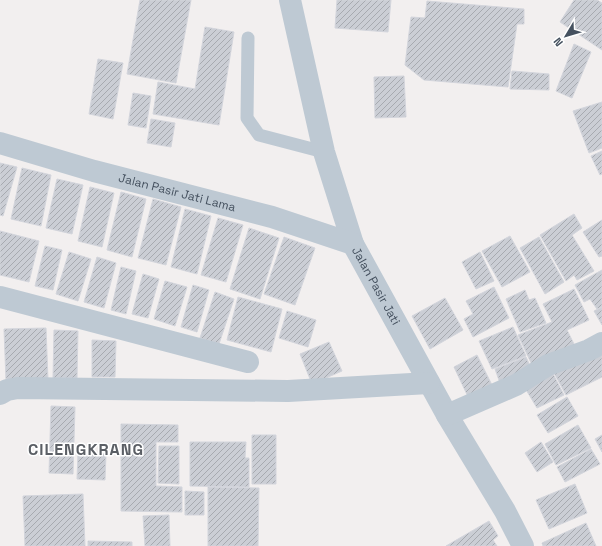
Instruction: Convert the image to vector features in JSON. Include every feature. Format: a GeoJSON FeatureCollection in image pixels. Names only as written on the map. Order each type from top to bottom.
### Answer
{"type":"FeatureCollection","features":[{"type":"Feature","properties":{"kind":"street","name":"Jalan Pasir Jati"},"geometry":{"type":"LineString","coordinates":[[290,0],[324,152],[353,244],[447,415],[505,511],[523,546]]}},
{"type":"Feature","properties":{"kind":"street","name":"Jalan Pasir Jati Lama"},"geometry":{"type":"LineString","coordinates":[[0,143],[94,171],[272,217],[353,244]]}},
{"type":"Feature","properties":{"kind":"street"},"geometry":{"type":"LineString","coordinates":[[0,297],[248,362]]}},
{"type":"Feature","properties":{"kind":"street"},"geometry":{"type":"LineString","coordinates":[[447,415],[516,385],[548,365],[590,350],[602,343]]}},
{"type":"Feature","properties":{"kind":"street"},"geometry":{"type":"LineString","coordinates":[[0,394],[7,390],[18,388],[288,391],[430,383]]}},
{"type":"Feature","properties":{"kind":"lane"},"geometry":{"type":"LineString","coordinates":[[248,38],[247,118],[259,135],[324,152]]}},
{"type":"Feature","properties":{"kind":"building"},"geometry":{"type":"Polygon","coordinates":[[[140,0],[191,0],[176,83],[127,74],[140,0]]]}},
{"type":"Feature","properties":{"kind":"building"},"geometry":{"type":"Polygon","coordinates":[[[337,0],[391,0],[388,32],[335,28],[337,0]]]}},
{"type":"Feature","properties":{"kind":"building"},"geometry":{"type":"Polygon","coordinates":[[[574,0],[597,0],[602,3],[602,50],[560,22],[574,0]]]}},
{"type":"Feature","properties":{"kind":"building"},"geometry":{"type":"Polygon","coordinates":[[[427,1],[524,9],[524,24],[517,24],[508,87],[424,80],[405,65],[411,17],[425,18],[427,1]]]}},
{"type":"Feature","properties":{"kind":"building"},"geometry":{"type":"Polygon","coordinates":[[[205,27],[234,32],[219,125],[153,114],[158,82],[195,89],[205,27]]]}},
{"type":"Feature","properties":{"kind":"building"},"geometry":{"type":"Polygon","coordinates":[[[574,44],[591,52],[572,98],[556,91],[574,44]]]}},
{"type":"Feature","properties":{"kind":"building"},"geometry":{"type":"Polygon","coordinates":[[[98,59],[123,63],[113,119],[89,114],[98,59]]]}},
{"type":"Feature","properties":{"kind":"building"},"geometry":{"type":"Polygon","coordinates":[[[512,71],[549,74],[549,90],[510,89],[512,71]]]}},
{"type":"Feature","properties":{"kind":"building"},"geometry":{"type":"Polygon","coordinates":[[[404,76],[406,117],[375,118],[374,77],[404,76]]]}},
{"type":"Feature","properties":{"kind":"building"},"geometry":{"type":"Polygon","coordinates":[[[133,93],[151,96],[146,128],[128,125],[133,93]]]}},
{"type":"Feature","properties":{"kind":"building"},"geometry":{"type":"Polygon","coordinates":[[[602,102],[602,148],[589,153],[573,111],[602,102]]]}},
{"type":"Feature","properties":{"kind":"building"},"geometry":{"type":"Polygon","coordinates":[[[151,119],[175,123],[171,147],[147,143],[151,119]]]}},
{"type":"Feature","properties":{"kind":"building"},"geometry":{"type":"Polygon","coordinates":[[[602,151],[602,174],[600,175],[591,156],[602,151]]]}},
{"type":"Feature","properties":{"kind":"building"},"geometry":{"type":"Polygon","coordinates":[[[0,163],[17,167],[3,216],[0,215],[0,163]]]}},
{"type":"Feature","properties":{"kind":"building"},"geometry":{"type":"Polygon","coordinates":[[[22,168],[51,175],[41,226],[11,219],[22,168]]]}},
{"type":"Feature","properties":{"kind":"building"},"geometry":{"type":"Polygon","coordinates":[[[57,179],[83,185],[72,234],[46,228],[57,179]]]}},
{"type":"Feature","properties":{"kind":"building"},"geometry":{"type":"Polygon","coordinates":[[[90,187],[114,193],[102,247],[78,241],[90,187]]]}},
{"type":"Feature","properties":{"kind":"building"},"geometry":{"type":"Polygon","coordinates":[[[121,192],[146,199],[132,257],[107,250],[121,192]]]}},
{"type":"Feature","properties":{"kind":"building"},"geometry":{"type":"Polygon","coordinates":[[[153,199],[181,207],[166,265],[138,258],[153,199]]]}},
{"type":"Feature","properties":{"kind":"building"},"geometry":{"type":"Polygon","coordinates":[[[185,209],[211,216],[197,274],[171,267],[185,209]]]}},
{"type":"Feature","properties":{"kind":"building"},"geometry":{"type":"Polygon","coordinates":[[[574,214],[582,228],[572,235],[594,271],[577,280],[574,275],[566,281],[540,235],[574,214]]]}},
{"type":"Feature","properties":{"kind":"building"},"geometry":{"type":"Polygon","coordinates":[[[218,218],[243,225],[226,282],[201,275],[218,218]]]}},
{"type":"Feature","properties":{"kind":"building"},"geometry":{"type":"Polygon","coordinates":[[[602,220],[602,256],[599,257],[583,232],[602,220]]]}},
{"type":"Feature","properties":{"kind":"building"},"geometry":{"type":"Polygon","coordinates":[[[249,228],[279,238],[260,299],[230,289],[249,228]]]}},
{"type":"Feature","properties":{"kind":"building"},"geometry":{"type":"Polygon","coordinates":[[[0,231],[39,241],[29,282],[0,275],[0,231]]]}},
{"type":"Feature","properties":{"kind":"building"},"geometry":{"type":"Polygon","coordinates":[[[510,236],[530,272],[502,287],[482,251],[510,236]]]}},
{"type":"Feature","properties":{"kind":"building"},"geometry":{"type":"Polygon","coordinates":[[[284,237],[315,248],[295,305],[264,294],[284,237]]]}},
{"type":"Feature","properties":{"kind":"building"},"geometry":{"type":"Polygon","coordinates":[[[539,237],[564,282],[545,294],[520,248],[539,237]]]}},
{"type":"Feature","properties":{"kind":"building"},"geometry":{"type":"Polygon","coordinates":[[[45,246],[62,250],[53,290],[35,286],[45,246]]]}},
{"type":"Feature","properties":{"kind":"building"},"geometry":{"type":"Polygon","coordinates":[[[69,252],[91,259],[78,301],[56,294],[69,252]]]}},
{"type":"Feature","properties":{"kind":"building"},"geometry":{"type":"Polygon","coordinates":[[[480,252],[494,281],[476,289],[462,262],[480,252]]]}},
{"type":"Feature","properties":{"kind":"building"},"geometry":{"type":"Polygon","coordinates":[[[97,257],[116,263],[104,308],[84,302],[97,257]]]}},
{"type":"Feature","properties":{"kind":"building"},"geometry":{"type":"Polygon","coordinates":[[[121,267],[136,271],[126,314],[111,310],[121,267]]]}},
{"type":"Feature","properties":{"kind":"building"},"geometry":{"type":"Polygon","coordinates":[[[602,270],[602,307],[597,309],[590,299],[584,302],[575,285],[602,270]]]}},
{"type":"Feature","properties":{"kind":"building"},"geometry":{"type":"Polygon","coordinates":[[[143,274],[159,279],[148,318],[132,314],[143,274]]]}},
{"type":"Feature","properties":{"kind":"building"},"geometry":{"type":"Polygon","coordinates":[[[165,281],[187,287],[175,326],[154,319],[165,281]]]}},
{"type":"Feature","properties":{"kind":"building"},"geometry":{"type":"Polygon","coordinates":[[[193,285],[209,290],[197,332],[181,327],[193,285]]]}},
{"type":"Feature","properties":{"kind":"building"},"geometry":{"type":"Polygon","coordinates":[[[494,287],[509,318],[473,337],[464,319],[473,314],[466,301],[494,287]]]}},
{"type":"Feature","properties":{"kind":"building"},"geometry":{"type":"Polygon","coordinates":[[[574,289],[589,320],[567,330],[576,348],[533,367],[518,335],[552,322],[543,304],[574,289]]]}},
{"type":"Feature","properties":{"kind":"building"},"geometry":{"type":"Polygon","coordinates":[[[525,290],[529,300],[535,298],[546,323],[520,332],[506,299],[525,290]]]}},
{"type":"Feature","properties":{"kind":"building"},"geometry":{"type":"Polygon","coordinates":[[[215,292],[234,299],[219,344],[200,338],[215,292]]]}},
{"type":"Feature","properties":{"kind":"building"},"geometry":{"type":"Polygon","coordinates":[[[238,297],[282,309],[271,352],[227,340],[238,297]]]}},
{"type":"Feature","properties":{"kind":"building"},"geometry":{"type":"Polygon","coordinates":[[[445,298],[463,330],[430,349],[412,316],[445,298]]]}},
{"type":"Feature","properties":{"kind":"building"},"geometry":{"type":"Polygon","coordinates":[[[602,307],[602,325],[594,311],[602,307]]]}},
{"type":"Feature","properties":{"kind":"building"},"geometry":{"type":"Polygon","coordinates":[[[287,311],[316,320],[308,347],[279,338],[287,311]]]}},
{"type":"Feature","properties":{"kind":"building"},"geometry":{"type":"Polygon","coordinates":[[[513,327],[526,356],[492,369],[479,341],[513,327]]]}},
{"type":"Feature","properties":{"kind":"building"},"geometry":{"type":"Polygon","coordinates":[[[46,328],[48,380],[6,381],[4,329],[46,328]]]}},
{"type":"Feature","properties":{"kind":"building"},"geometry":{"type":"Polygon","coordinates":[[[54,330],[78,331],[77,378],[53,378],[54,330]]]}},
{"type":"Feature","properties":{"kind":"building"},"geometry":{"type":"Polygon","coordinates":[[[92,340],[116,341],[115,377],[92,377],[92,340]]]}},
{"type":"Feature","properties":{"kind":"building"},"geometry":{"type":"Polygon","coordinates":[[[329,342],[342,371],[312,384],[300,354],[329,342]]]}},
{"type":"Feature","properties":{"kind":"building"},"geometry":{"type":"Polygon","coordinates":[[[597,348],[602,356],[602,377],[566,395],[553,371],[597,348]]]}},
{"type":"Feature","properties":{"kind":"building"},"geometry":{"type":"Polygon","coordinates":[[[477,355],[494,389],[470,401],[454,367],[477,355]]]}},
{"type":"Feature","properties":{"kind":"building"},"geometry":{"type":"Polygon","coordinates":[[[526,357],[532,370],[500,383],[495,369],[526,357]]]}},
{"type":"Feature","properties":{"kind":"building"},"geometry":{"type":"Polygon","coordinates":[[[550,368],[564,395],[537,408],[525,388],[550,368]]]}},
{"type":"Feature","properties":{"kind":"building"},"geometry":{"type":"Polygon","coordinates":[[[567,397],[578,416],[548,433],[537,415],[567,397]]]}},
{"type":"Feature","properties":{"kind":"building"},"geometry":{"type":"Polygon","coordinates":[[[51,406],[75,407],[73,474],[49,473],[51,406]]]}},
{"type":"Feature","properties":{"kind":"building"},"geometry":{"type":"Polygon","coordinates":[[[121,424],[178,425],[178,442],[156,442],[156,486],[182,487],[182,512],[121,511],[121,424]]]}},
{"type":"Feature","properties":{"kind":"building"},"geometry":{"type":"Polygon","coordinates":[[[578,425],[591,448],[556,465],[545,444],[578,425]]]}},
{"type":"Feature","properties":{"kind":"building"},"geometry":{"type":"Polygon","coordinates":[[[252,435],[276,435],[276,484],[252,484],[252,435]]]}},
{"type":"Feature","properties":{"kind":"building"},"geometry":{"type":"Polygon","coordinates":[[[602,435],[602,452],[595,439],[602,435]]]}},
{"type":"Feature","properties":{"kind":"building"},"geometry":{"type":"Polygon","coordinates":[[[190,442],[246,442],[245,458],[249,458],[249,487],[190,486],[190,442]]]}},
{"type":"Feature","properties":{"kind":"building"},"geometry":{"type":"Polygon","coordinates":[[[541,442],[553,462],[537,472],[525,453],[541,442]]]}},
{"type":"Feature","properties":{"kind":"building"},"geometry":{"type":"Polygon","coordinates":[[[159,446],[179,446],[179,484],[158,483],[159,446]]]}},
{"type":"Feature","properties":{"kind":"building"},"geometry":{"type":"Polygon","coordinates":[[[591,449],[600,464],[565,482],[557,467],[591,449]]]}},
{"type":"Feature","properties":{"kind":"building"},"geometry":{"type":"Polygon","coordinates":[[[78,453],[106,454],[105,480],[77,479],[78,453]]]}},
{"type":"Feature","properties":{"kind":"building"},"geometry":{"type":"Polygon","coordinates":[[[575,484],[587,513],[549,529],[536,500],[575,484]]]}},
{"type":"Feature","properties":{"kind":"building"},"geometry":{"type":"Polygon","coordinates":[[[208,487],[259,488],[258,546],[208,546],[208,487]]]}},
{"type":"Feature","properties":{"kind":"building"},"geometry":{"type":"Polygon","coordinates":[[[185,491],[204,492],[204,515],[185,515],[185,491]]]}},
{"type":"Feature","properties":{"kind":"building"},"geometry":{"type":"Polygon","coordinates":[[[83,494],[85,546],[25,546],[23,496],[83,494]]]}},
{"type":"Feature","properties":{"kind":"building"},"geometry":{"type":"Polygon","coordinates":[[[169,515],[170,546],[145,546],[143,516],[169,515]]]}},
{"type":"Feature","properties":{"kind":"building"},"geometry":{"type":"Polygon","coordinates":[[[489,521],[498,536],[493,540],[497,546],[446,546],[489,521]]]}},
{"type":"Feature","properties":{"kind":"building"},"geometry":{"type":"Polygon","coordinates":[[[586,523],[596,546],[543,546],[542,543],[586,523]]]}},
{"type":"Feature","properties":{"kind":"building"},"geometry":{"type":"Polygon","coordinates":[[[88,541],[132,542],[132,546],[88,546],[88,541]]]}},
{"type":"Feature","properties":{"kind":"district","name":"CILENGKRANG"},"geometry":{"type":"Point","coordinates":[86,449]}}]}
